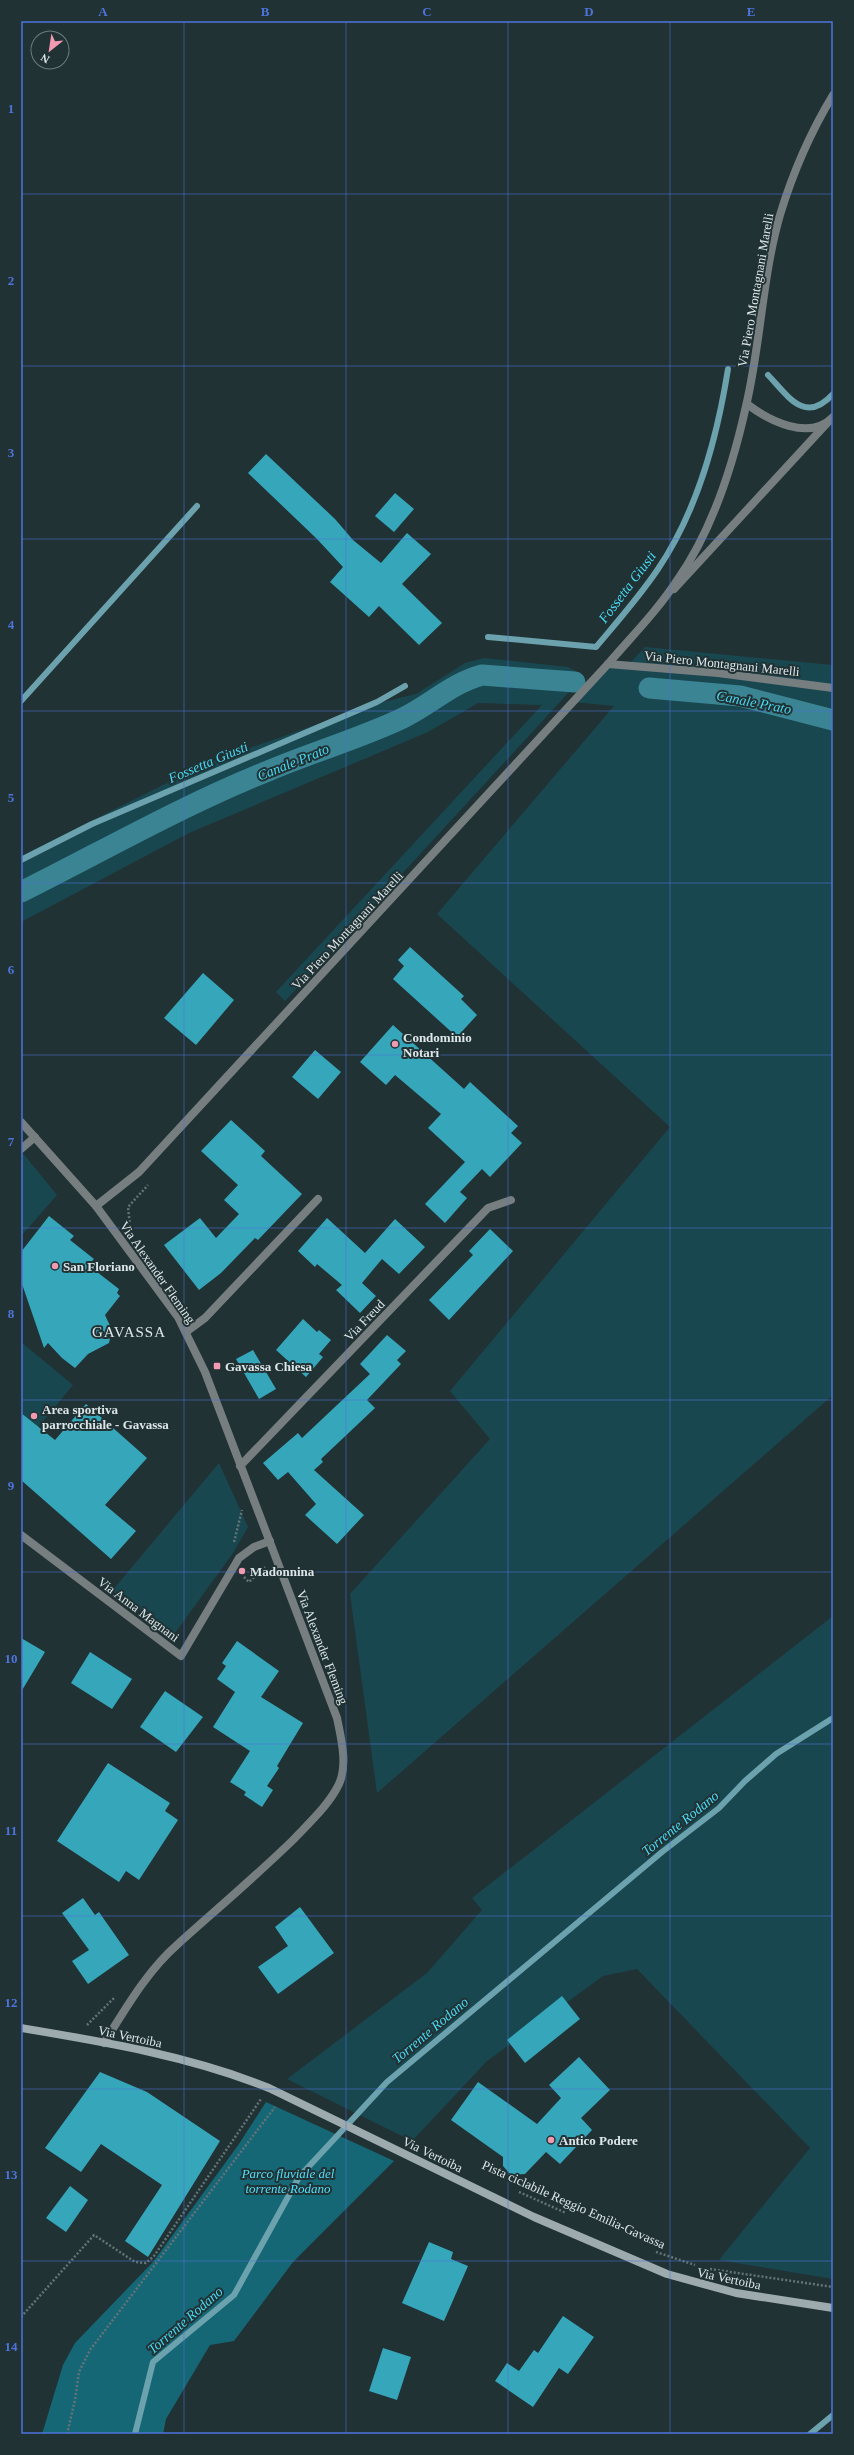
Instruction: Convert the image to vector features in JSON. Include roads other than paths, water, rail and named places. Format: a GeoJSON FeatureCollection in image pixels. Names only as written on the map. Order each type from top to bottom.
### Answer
{"type":"FeatureCollection","features":[{"type":"Feature","properties":{"kind":"main road","name":"Via Vertoiba"},"geometry":{"type":"LineString","coordinates":[[21,2028],[104,2043],[198,2064],[240,2076],[267,2091],[423,2162],[540,2220],[667,2274],[736,2293],[833,2308]]}},
{"type":"Feature","properties":{"kind":"street","name":"Via Piero Montagnani Marelli"},"geometry":{"type":"LineString","coordinates":[[96,1206],[122,1186],[149,1161],[608,664],[657,608],[691,558],[718,500],[747,404],[780,216],[810,134],[833,95]]}},
{"type":"Feature","properties":{"kind":"street"},"geometry":{"type":"LineString","coordinates":[[747,404],[764,417],[789,426],[821,425],[832,418]]}},
{"type":"Feature","properties":{"kind":"street"},"geometry":{"type":"LineString","coordinates":[[657,608],[832,418]]}},
{"type":"Feature","properties":{"kind":"street","name":"Via Piero Montagnani Marelli"},"geometry":{"type":"LineString","coordinates":[[608,664],[718,673],[833,688]]}},
{"type":"Feature","properties":{"kind":"street","name":"Via Alexander Fleming"},"geometry":{"type":"LineString","coordinates":[[21,1122],[96,1206],[178,1317],[186,1332],[205,1372],[270,1541],[337,1718],[343,1745],[340,1782],[331,1798],[304,1828],[202,1925],[178,1944],[146,1978],[104,2043]]}},
{"type":"Feature","properties":{"kind":"street"},"geometry":{"type":"LineString","coordinates":[[21,1149],[35,1137]]}},
{"type":"Feature","properties":{"kind":"street"},"geometry":{"type":"LineString","coordinates":[[186,1332],[205,1318],[318,1199]]}},
{"type":"Feature","properties":{"kind":"street","name":"Via Freud"},"geometry":{"type":"LineString","coordinates":[[240,1466],[488,1208],[511,1200]]}},
{"type":"Feature","properties":{"kind":"street","name":"Via Anna Magnani"},"geometry":{"type":"LineString","coordinates":[[21,1535],[181,1656],[239,1558],[254,1547],[270,1541]]}},
{"type":"Feature","properties":{"kind":"waterway","name":"Fossetta Giusti"},"geometry":{"type":"LineString","coordinates":[[488,637],[596,647],[651,579],[672,546],[684,523],[695,498],[712,447],[728,369]]}},
{"type":"Feature","properties":{"kind":"waterway","name":"Fossetta Giusti"},"geometry":{"type":"LineString","coordinates":[[768,375],[790,398],[805,407],[814,407],[823,403],[833,394]]}},
{"type":"Feature","properties":{"kind":"waterway"},"geometry":{"type":"LineString","coordinates":[[21,701],[197,506]]}},
{"type":"Feature","properties":{"kind":"waterway","name":"Canale Prato"},"geometry":{"type":"LineString","coordinates":[[21,892],[205,798],[285,764],[386,726],[413,713],[461,683],[471,679],[482,675],[575,682]]}},
{"type":"Feature","properties":{"kind":"waterway","name":"Fossetta Giusti"},"geometry":{"type":"LineString","coordinates":[[21,860],[92,824],[377,702],[405,686]]}},
{"type":"Feature","properties":{"kind":"waterway","name":"Canale Prato"},"geometry":{"type":"LineString","coordinates":[[649,688],[740,696],[833,720]]}},
{"type":"Feature","properties":{"kind":"waterway","name":"Torrente Rodano"},"geometry":{"type":"LineString","coordinates":[[135,2434],[153,2362],[234,2295],[299,2177],[387,2082],[662,1852],[719,1808],[745,1781],[776,1754],[833,1718]]}},
{"type":"Feature","properties":{"kind":"waterway"},"geometry":{"type":"LineString","coordinates":[[810,2434],[833,2415]]}},
{"type":"Feature","properties":{"kind":"place","name":"Condominio Notari"},"geometry":{"type":"Point","coordinates":[395,1044]}},
{"type":"Feature","properties":{"kind":"place","name":"San Floriano"},"geometry":{"type":"Point","coordinates":[55,1266]}},
{"type":"Feature","properties":{"kind":"place","name":"Gavassa Chiesa"},"geometry":{"type":"Point","coordinates":[217,1366]}},
{"type":"Feature","properties":{"kind":"place","name":"Area sportiva parrocchiale - Gavassa"},"geometry":{"type":"Point","coordinates":[34,1416]}},
{"type":"Feature","properties":{"kind":"place","name":"Madonnina"},"geometry":{"type":"Point","coordinates":[242,1571]}},
{"type":"Feature","properties":{"kind":"place","name":"Antico Podere"},"geometry":{"type":"Point","coordinates":[551,2140]}},
{"type":"Feature","properties":{"kind":"district","name":"GAVASSA"},"geometry":{"type":"Point","coordinates":[129,1332]}},
{"type":"Feature","properties":{"kind":"park label","name":"Parco fluviale del torrente Rodano"},"geometry":{"type":"Point","coordinates":[288,2180]}}]}
